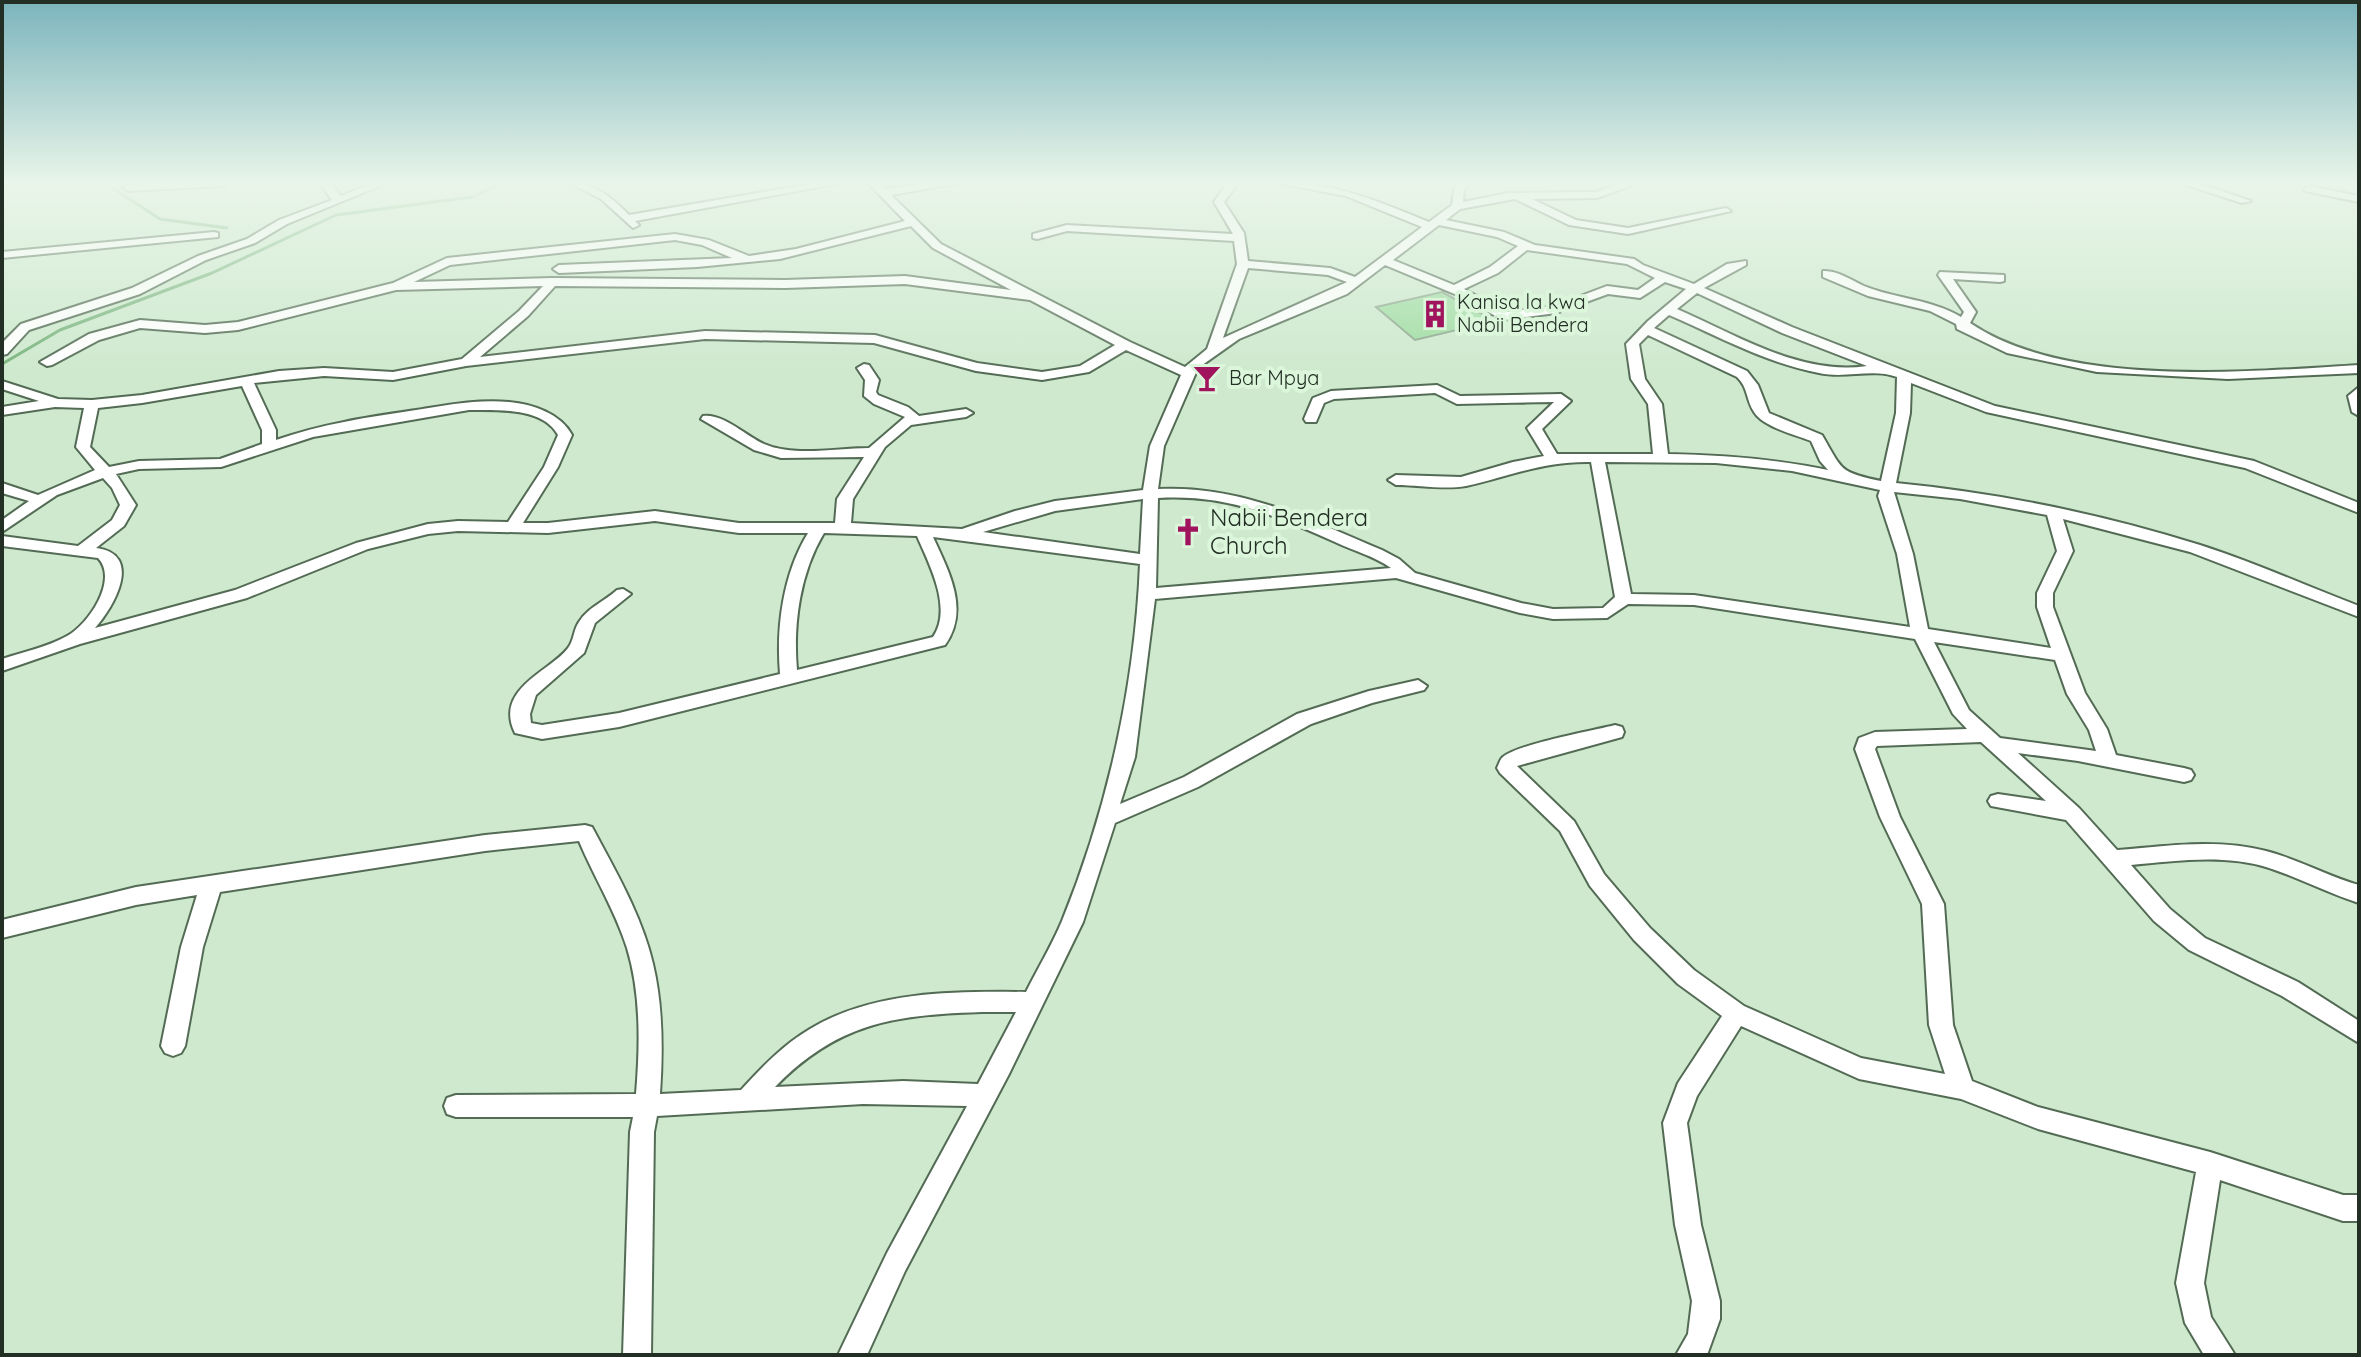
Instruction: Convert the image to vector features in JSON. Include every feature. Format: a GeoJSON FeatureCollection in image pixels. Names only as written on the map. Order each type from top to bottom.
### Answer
{"type":"FeatureCollection","features":[{"type":"Feature","properties":{"kind":"street"},"geometry":{"type":"LineString","coordinates":[[2,255],[94,246]]}},
{"type":"Feature","properties":{"kind":"street"},"geometry":{"type":"LineString","coordinates":[[2,351],[25,327],[136,291],[202,258],[236,246]]}},
{"type":"Feature","properties":{"kind":"street"},"geometry":{"type":"LineString","coordinates":[[396,286],[447,262],[589,246]]}},
{"type":"Feature","properties":{"kind":"street"},"geometry":{"type":"LineString","coordinates":[[711,246],[747,260]]}},
{"type":"Feature","properties":{"kind":"street"},"geometry":{"type":"LineString","coordinates":[[47,362],[94,337],[140,324],[205,329],[238,326],[396,286],[747,260],[815,246]]}},
{"type":"Feature","properties":{"kind":"street"},"geometry":{"type":"LineString","coordinates":[[814,271],[817,246]]}},
{"type":"Feature","properties":{"kind":"street"},"geometry":{"type":"LineString","coordinates":[[938,246],[1125,345],[1188,373]]}},
{"type":"Feature","properties":{"kind":"street"},"geometry":{"type":"LineString","coordinates":[[1213,348],[1243,264],[1240,246]]}},
{"type":"Feature","properties":{"kind":"street"},"geometry":{"type":"LineString","coordinates":[[852,1355],[896,1262],[1072,922],[1125,757],[1147,594],[1151,496],[1157,446],[1188,373],[1195,360],[1213,348],[1234,336],[1333,298],[1404,246]]}},
{"type":"Feature","properties":{"kind":"street"},"geometry":{"type":"LineString","coordinates":[[1454,289],[1494,270],[1525,246]]}},
{"type":"Feature","properties":{"kind":"street"},"geometry":{"type":"LineString","coordinates":[[1527,246],[1621,259],[1744,307],[1787,330],[1904,377],[2034,421],[2249,464],[2359,508]]}},
{"type":"Feature","properties":{"kind":"street"},"geometry":{"type":"LineString","coordinates":[[1386,261],[1454,289],[1497,314],[1512,317],[1556,309],[1607,290],[1640,294],[1664,277]]}},
{"type":"Feature","properties":{"kind":"street"},"geometry":{"type":"LineString","coordinates":[[1661,458],[1655,404],[1638,379],[1631,357],[1632,344],[1669,310],[1725,268],[1742,263]]}},
{"type":"Feature","properties":{"kind":"street"},"geometry":{"type":"LineString","coordinates":[[1243,264],[1330,272],[1358,282]]}},
{"type":"Feature","properties":{"kind":"street"},"geometry":{"type":"LineString","coordinates":[[556,275],[814,271],[914,280],[1037,297]]}},
{"type":"Feature","properties":{"kind":"street"},"geometry":{"type":"LineString","coordinates":[[1827,274],[1872,293],[1945,313],[1980,339],[2016,351],[2125,371],[2227,376],[2359,369]]}},
{"type":"Feature","properties":{"kind":"street"},"geometry":{"type":"LineString","coordinates":[[466,362],[491,336],[539,298],[556,275]]}},
{"type":"Feature","properties":{"kind":"street"},"geometry":{"type":"LineString","coordinates":[[1961,326],[1970,312],[1944,275],[2000,278]]}},
{"type":"Feature","properties":{"kind":"street"},"geometry":{"type":"LineString","coordinates":[[1669,310],[1772,353],[1824,369],[1842,373],[1882,367]]}},
{"type":"Feature","properties":{"kind":"street"},"geometry":{"type":"LineString","coordinates":[[1646,329],[1742,374],[1753,383],[1757,409],[1764,416],[1817,438],[1827,461],[1842,476]]}},
{"type":"Feature","properties":{"kind":"street"},"geometry":{"type":"LineString","coordinates":[[2,411],[57,403],[92,404],[142,399],[304,372],[393,376],[466,362],[693,335],[855,338],[898,343],[993,370],[1042,376],[1084,369],[1125,345]]}},
{"type":"Feature","properties":{"kind":"street"},"geometry":{"type":"LineString","coordinates":[[864,368],[872,380],[869,393],[873,399],[905,409],[913,417],[911,421]]}},
{"type":"Feature","properties":{"kind":"street"},"geometry":{"type":"LineString","coordinates":[[1904,377],[1901,426],[1886,496],[1905,554],[1920,632],[1962,714],[2072,813],[2162,915],[2197,944],[2290,989],[2359,1033]]}},
{"type":"Feature","properties":{"kind":"street"},"geometry":{"type":"LineString","coordinates":[[246,380],[269,430],[269,447]]}},
{"type":"Feature","properties":{"kind":"street"},"geometry":{"type":"LineString","coordinates":[[2,385],[57,403]]}},
{"type":"Feature","properties":{"kind":"street"},"geometry":{"type":"LineString","coordinates":[[1311,419],[1318,401],[1331,395],[1437,389],[1457,400],[1561,398],[1564,401],[1561,405],[1534,428],[1552,458]]}},
{"type":"Feature","properties":{"kind":"street"},"geometry":{"type":"LineString","coordinates":[[2359,391],[2355,396],[2359,412]]}},
{"type":"Feature","properties":{"kind":"street"},"geometry":{"type":"LineString","coordinates":[[82,551],[118,523],[128,505],[117,479],[104,472],[83,447],[92,404]]}},
{"type":"Feature","properties":{"kind":"street"},"geometry":{"type":"LineString","coordinates":[[2,527],[69,484],[104,472],[139,465],[221,463],[323,430],[446,409],[492,405],[536,413],[559,424],[565,440],[512,528]]}},
{"type":"Feature","properties":{"kind":"street"},"geometry":{"type":"LineString","coordinates":[[843,528],[845,499],[884,439],[911,421],[966,413]]}},
{"type":"Feature","properties":{"kind":"street"},"geometry":{"type":"LineString","coordinates":[[708,419],[759,447],[781,454],[875,452]]}},
{"type":"Feature","properties":{"kind":"street"},"geometry":{"type":"LineString","coordinates":[[1597,457],[1624,599]]}},
{"type":"Feature","properties":{"kind":"street"},"geometry":{"type":"LineString","coordinates":[[1396,480],[1462,482],[1552,458],[1748,462],[1842,476],[1887,487],[1960,494],[2054,513],[2196,549],[2359,612]]}},
{"type":"Feature","properties":{"kind":"street"},"geometry":{"type":"LineString","coordinates":[[2,488],[40,500]]}},
{"type":"Feature","properties":{"kind":"street"},"geometry":{"type":"LineString","coordinates":[[964,534],[1014,515],[1070,504],[1195,495],[1240,501],[1395,560],[1408,575]]}},
{"type":"Feature","properties":{"kind":"street"},"geometry":{"type":"LineString","coordinates":[[2054,513],[2065,551],[2053,573],[2052,586],[2045,593],[2045,607],[2076,694],[2098,729],[2108,759]]}},
{"type":"Feature","properties":{"kind":"street"},"geometry":{"type":"LineString","coordinates":[[2,665],[74,640],[241,594],[395,537],[458,526],[560,527],[655,516],[739,528],[843,528],[964,534],[1150,560]]}},
{"type":"Feature","properties":{"kind":"street"},"geometry":{"type":"LineString","coordinates":[[789,679],[789,626],[800,569],[818,529]]}},
{"type":"Feature","properties":{"kind":"street"},"geometry":{"type":"LineString","coordinates":[[623,594],[586,621],[581,629],[578,649],[541,676],[520,711],[522,728],[542,732],[604,723],[921,649],[948,633],[952,615],[923,531]]}},
{"type":"Feature","properties":{"kind":"street"},"geometry":{"type":"LineString","coordinates":[[2,541],[103,554],[112,560],[115,569],[95,622],[74,640]]}},
{"type":"Feature","properties":{"kind":"street"},"geometry":{"type":"LineString","coordinates":[[1147,594],[1381,572],[1408,575],[1461,593],[1553,614],[1607,613],[1624,599],[1694,600],[2061,655]]}},
{"type":"Feature","properties":{"kind":"street"},"geometry":{"type":"LineString","coordinates":[[1107,818],[1191,782],[1304,719],[1369,697],[1418,686]]}},
{"type":"Feature","properties":{"kind":"street"},"geometry":{"type":"LineString","coordinates":[[1615,732],[1522,756],[1509,762],[1507,768],[1567,826],[1597,880],[1642,934],[1686,977],[1736,1013],[1859,1068],[1962,1088],[2038,1118],[2210,1164],[2343,1208],[2359,1208]]}},
{"type":"Feature","properties":{"kind":"street"},"geometry":{"type":"LineString","coordinates":[[1962,1088],[1941,1025],[1933,904],[1924,880],[1890,817],[1865,749],[1866,743],[1875,739],[1991,740],[2184,775]]}},
{"type":"Feature","properties":{"kind":"street"},"geometry":{"type":"LineString","coordinates":[[1998,801],[2072,813]]}},
{"type":"Feature","properties":{"kind":"street"},"geometry":{"type":"LineString","coordinates":[[2,929],[136,896],[485,843],[585,833],[642,963],[648,1104],[642,1132],[637,1355]]}},
{"type":"Feature","properties":{"kind":"street"},"geometry":{"type":"LineString","coordinates":[[2113,859],[2190,852],[2238,854],[2265,859],[2359,894]]}},
{"type":"Feature","properties":{"kind":"street"},"geometry":{"type":"LineString","coordinates":[[173,1046],[192,947],[211,885]]}},
{"type":"Feature","properties":{"kind":"street"},"geometry":{"type":"LineString","coordinates":[[748,1099],[781,1064],[829,1030],[947,1003],[1032,1002]]}},
{"type":"Feature","properties":{"kind":"street"},"geometry":{"type":"LineString","coordinates":[[1690,1355],[1700,1341],[1706,1319],[1706,1301],[1688,1225],[1675,1123],[1697,1071],[1736,1013]]}},
{"type":"Feature","properties":{"kind":"street"},"geometry":{"type":"LineString","coordinates":[[456,1106],[648,1104],[907,1090],[984,1096]]}},
{"type":"Feature","properties":{"kind":"street"},"geometry":{"type":"LineString","coordinates":[[2210,1164],[2190,1283],[2199,1323],[2221,1355]]}},
{"type":"Feature","properties":{"kind":"building","name":"Kanisa la kwa Nabii Bendera"},"geometry":{"type":"Polygon","coordinates":[[[1442,292],[1495,321],[1415,340],[1376,307],[1442,292]]]}},
{"type":"Feature","properties":{"kind":"waterway"},"geometry":{"type":"LineString","coordinates":[[2,364],[60,330],[212,273],[269,246]]}},
{"type":"Feature","properties":{"kind":"place","name":"Kanisa la kwa Nabii Bendera"},"geometry":{"type":"Point","coordinates":[1435,314]}},
{"type":"Feature","properties":{"kind":"place","name":"Bar Mpya"},"geometry":{"type":"Point","coordinates":[1207,378]}},
{"type":"Feature","properties":{"kind":"place","name":"Nabii Bendera Church"},"geometry":{"type":"Point","coordinates":[1188,532]}}]}
